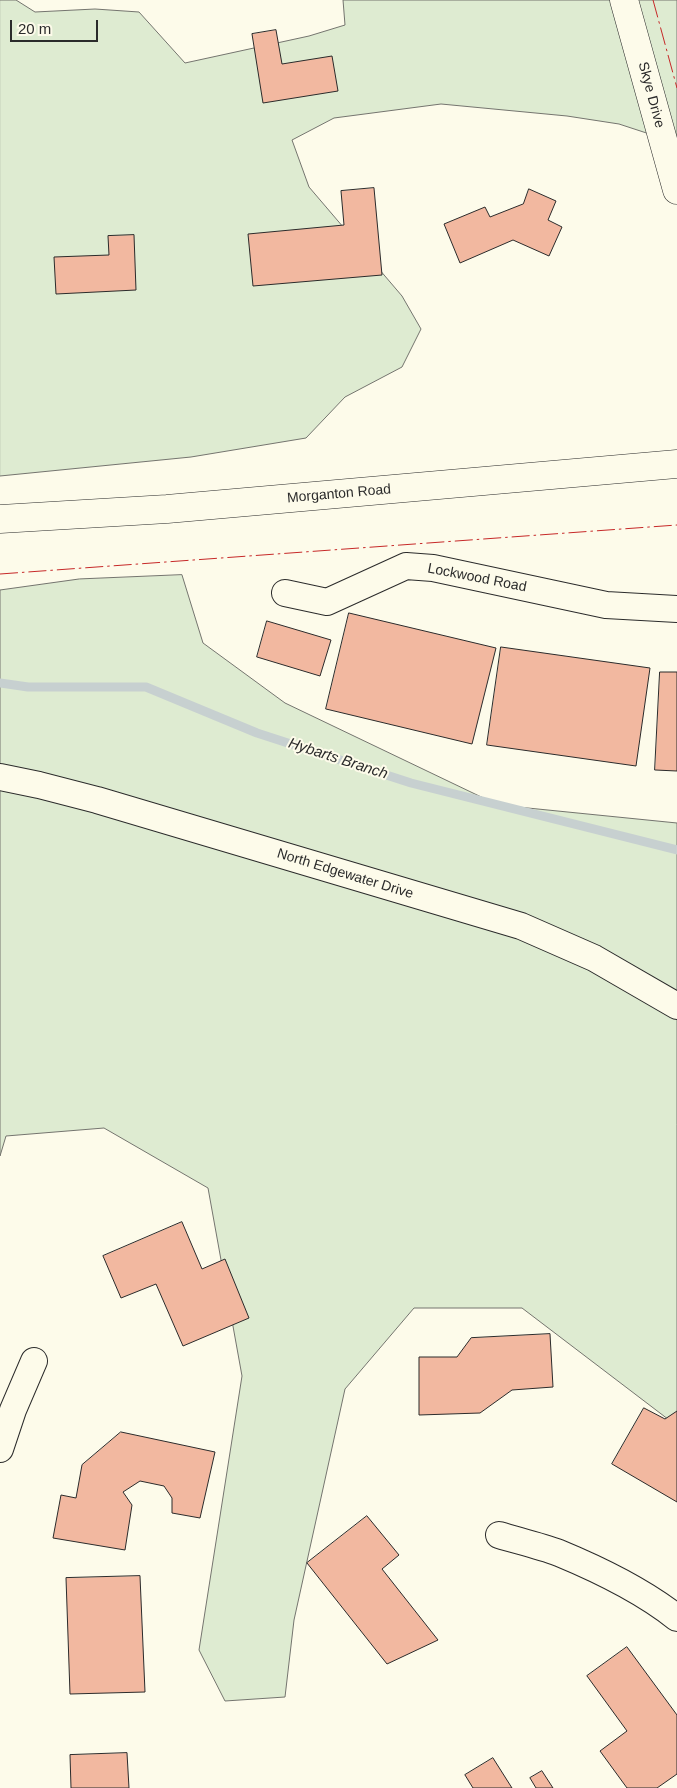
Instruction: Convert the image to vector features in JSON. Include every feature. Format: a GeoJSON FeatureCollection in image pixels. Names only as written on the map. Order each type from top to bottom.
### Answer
{"type":"FeatureCollection","features":[{"type":"Feature","properties":{"kind":"main road","name":"Skye Drive"},"geometry":{"type":"LineString","coordinates":[[624,0],[677,190]]}},
{"type":"Feature","properties":{"kind":"main road","name":"Morganton Road"},"geometry":{"type":"LineString","coordinates":[[0,519],[167,509],[677,464]]}},
{"type":"Feature","properties":{"kind":"street","name":"Lockwood Road"},"geometry":{"type":"LineString","coordinates":[[285,593],[327,602],[406,566],[433,568],[606,605],[677,609]]}},
{"type":"Feature","properties":{"kind":"street","name":"North Edgewater Drive"},"geometry":{"type":"LineString","coordinates":[[0,777],[97,800],[520,926],[594,958],[677,1006]]}},
{"type":"Feature","properties":{"kind":"street"},"geometry":{"type":"LineString","coordinates":[[0,1450],[13,1410],[34,1361]]}},
{"type":"Feature","properties":{"kind":"street"},"geometry":{"type":"LineString","coordinates":[[499,1535],[557,1552],[612,1577],[664,1608],[677,1618]]}},
{"type":"Feature","properties":{"kind":"green space"},"geometry":{"type":"Polygon","coordinates":[[[0,0],[16,0],[35,12],[95,9],[139,12],[185,63],[309,36],[345,25],[343,0],[677,0],[677,143],[619,124],[567,116],[441,104],[334,118],[292,140],[309,187],[402,296],[421,329],[402,367],[345,397],[306,438],[191,457],[0,476],[0,0]]]}},
{"type":"Feature","properties":{"kind":"green space"},"geometry":{"type":"Polygon","coordinates":[[[182,575],[203,643],[285,703],[498,805],[677,823],[677,1426],[522,1308],[414,1308],[345,1389],[294,1620],[285,1697],[225,1701],[199,1650],[242,1376],[208,1188],[104,1128],[6,1136],[0,1156],[0,590],[79,579],[182,575]]]}},
{"type":"Feature","properties":{"kind":"building"},"geometry":{"type":"Polygon","coordinates":[[[276,30],[282,64],[332,56],[338,91],[263,103],[252,34],[276,30]]]}},
{"type":"Feature","properties":{"kind":"building"},"geometry":{"type":"Polygon","coordinates":[[[374,188],[382,275],[253,286],[248,234],[344,225],[341,191],[374,188]]]}},
{"type":"Feature","properties":{"kind":"building"},"geometry":{"type":"Polygon","coordinates":[[[529,189],[556,201],[548,220],[562,227],[549,256],[513,240],[460,263],[444,224],[485,207],[490,217],[523,204],[529,189]]]}},
{"type":"Feature","properties":{"kind":"building"},"geometry":{"type":"Polygon","coordinates":[[[134,235],[136,290],[56,294],[54,257],[109,255],[108,236],[134,235]]]}},
{"type":"Feature","properties":{"kind":"building"},"geometry":{"type":"Polygon","coordinates":[[[349,613],[496,648],[472,744],[326,709],[349,613]]]}},
{"type":"Feature","properties":{"kind":"building"},"geometry":{"type":"Polygon","coordinates":[[[267,621],[331,640],[320,676],[257,657],[267,621]]]}},
{"type":"Feature","properties":{"kind":"building"},"geometry":{"type":"Polygon","coordinates":[[[501,647],[650,668],[636,766],[487,745],[501,647]]]}},
{"type":"Feature","properties":{"kind":"building"},"geometry":{"type":"Polygon","coordinates":[[[660,672],[677,672],[677,771],[655,770],[660,672]]]}},
{"type":"Feature","properties":{"kind":"building"},"geometry":{"type":"Polygon","coordinates":[[[182,1222],[202,1269],[225,1259],[249,1318],[183,1346],[156,1284],[121,1298],[103,1256],[182,1222]]]}},
{"type":"Feature","properties":{"kind":"building"},"geometry":{"type":"Polygon","coordinates":[[[550,1334],[553,1387],[512,1390],[480,1413],[419,1415],[419,1357],[457,1357],[471,1338],[550,1334]]]}},
{"type":"Feature","properties":{"kind":"building"},"geometry":{"type":"Polygon","coordinates":[[[644,1408],[665,1419],[677,1411],[677,1502],[612,1464],[644,1408]]]}},
{"type":"Feature","properties":{"kind":"building"},"geometry":{"type":"Polygon","coordinates":[[[121,1432],[215,1452],[200,1518],[172,1513],[172,1498],[164,1486],[140,1481],[123,1492],[132,1505],[125,1550],[53,1538],[61,1495],[76,1498],[82,1465],[121,1432]]]}},
{"type":"Feature","properties":{"kind":"building"},"geometry":{"type":"Polygon","coordinates":[[[367,1516],[399,1555],[382,1569],[438,1640],[387,1664],[307,1563],[367,1516]]]}},
{"type":"Feature","properties":{"kind":"building"},"geometry":{"type":"Polygon","coordinates":[[[140,1576],[145,1692],[70,1694],[66,1578],[140,1576]]]}},
{"type":"Feature","properties":{"kind":"building"},"geometry":{"type":"Polygon","coordinates":[[[627,1647],[677,1715],[677,1774],[657,1788],[627,1788],[600,1751],[627,1731],[587,1676],[627,1647]]]}},
{"type":"Feature","properties":{"kind":"building"},"geometry":{"type":"Polygon","coordinates":[[[127,1753],[129,1788],[71,1788],[70,1755],[127,1753]]]}},
{"type":"Feature","properties":{"kind":"building"},"geometry":{"type":"Polygon","coordinates":[[[493,1758],[512,1788],[473,1788],[465,1775],[493,1758]]]}},
{"type":"Feature","properties":{"kind":"building"},"geometry":{"type":"Polygon","coordinates":[[[542,1771],[553,1788],[536,1788],[530,1778],[542,1771]]]}},
{"type":"Feature","properties":{"kind":"waterway","name":"Hybarts Branch"},"geometry":{"type":"LineString","coordinates":[[0,683],[28,687],[146,687],[257,733],[411,783],[677,850]]}},
{"type":"Feature","properties":{"kind":"power"},"geometry":{"type":"LineString","coordinates":[[653,0],[677,88]]}},
{"type":"Feature","properties":{"kind":"power"},"geometry":{"type":"LineString","coordinates":[[0,574],[677,525]]}}]}
